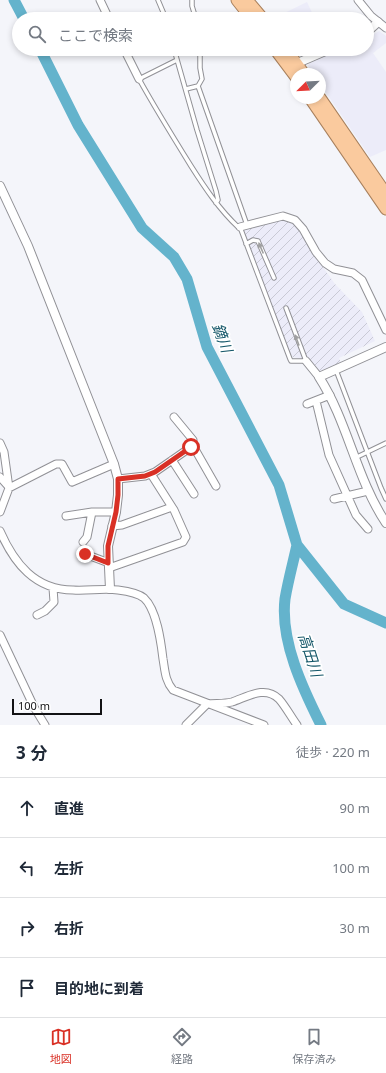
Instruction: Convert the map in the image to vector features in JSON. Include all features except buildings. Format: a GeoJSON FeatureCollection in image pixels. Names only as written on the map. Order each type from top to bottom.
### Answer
{"type":"FeatureCollection","features":[{"type":"Feature","properties":{"kind":"highway"},"geometry":{"type":"LineString","coordinates":[[237,0],[246,12]]}},
{"type":"Feature","properties":{"kind":"highway"},"geometry":{"type":"LineString","coordinates":[[247,0],[256,12]]}},
{"type":"Feature","properties":{"kind":"highway"},"geometry":{"type":"LineString","coordinates":[[282,56],[296,68]]}},
{"type":"Feature","properties":{"kind":"highway"},"geometry":{"type":"LineString","coordinates":[[289,56],[293,68]]}},
{"type":"Feature","properties":{"kind":"highway"},"geometry":{"type":"LineString","coordinates":[[314,104],[386,209]]}},
{"type":"Feature","properties":{"kind":"highway"},"geometry":{"type":"LineString","coordinates":[[324,104],[386,194]]}},
{"type":"Feature","properties":{"kind":"street"},"geometry":{"type":"LineString","coordinates":[[100,0],[106,12]]}},
{"type":"Feature","properties":{"kind":"street"},"geometry":{"type":"LineString","coordinates":[[358,0],[367,12]]}},
{"type":"Feature","properties":{"kind":"street"},"geometry":{"type":"LineString","coordinates":[[374,18],[386,28]]}},
{"type":"Feature","properties":{"kind":"street"},"geometry":{"type":"LineString","coordinates":[[374,26],[378,22]]}},
{"type":"Feature","properties":{"kind":"street"},"geometry":{"type":"LineString","coordinates":[[128,56],[139,79]]}},
{"type":"Feature","properties":{"kind":"street"},"geometry":{"type":"LineString","coordinates":[[292,65],[313,56]]}},
{"type":"Feature","properties":{"kind":"street"},"geometry":{"type":"LineString","coordinates":[[0,186],[28,246],[114,464],[118,479],[118,495],[116,512],[108,546],[110,589]]}},
{"type":"Feature","properties":{"kind":"street"},"geometry":{"type":"LineString","coordinates":[[243,227],[283,216],[295,220],[303,229],[316,252],[325,263],[334,268],[353,273],[362,280],[386,330]]}},
{"type":"Feature","properties":{"kind":"street"},"geometry":{"type":"LineString","coordinates":[[319,377],[386,347]]}},
{"type":"Feature","properties":{"kind":"street"},"geometry":{"type":"LineString","coordinates":[[306,361],[319,377],[337,409],[368,491],[386,523]]}},
{"type":"Feature","properties":{"kind":"street"},"geometry":{"type":"LineString","coordinates":[[307,404],[330,395]]}},
{"type":"Feature","properties":{"kind":"street"},"geometry":{"type":"LineString","coordinates":[[316,401],[329,455],[356,515],[368,529]]}},
{"type":"Feature","properties":{"kind":"street"},"geometry":{"type":"LineString","coordinates":[[118,479],[151,474],[191,447],[193,440],[174,417]]}},
{"type":"Feature","properties":{"kind":"street"},"geometry":{"type":"LineString","coordinates":[[0,443],[4,452],[9,488],[0,512]]}},
{"type":"Feature","properties":{"kind":"street"},"geometry":{"type":"LineString","coordinates":[[191,447],[196,451],[216,486]]}},
{"type":"Feature","properties":{"kind":"street"},"geometry":{"type":"LineString","coordinates":[[172,460],[194,494]]}},
{"type":"Feature","properties":{"kind":"street"},"geometry":{"type":"LineString","coordinates":[[9,488],[56,464],[62,464],[72,482],[114,464]]}},
{"type":"Feature","properties":{"kind":"street"},"geometry":{"type":"LineString","coordinates":[[85,554],[109,566],[183,542],[186,537],[174,510],[151,474]]}},
{"type":"Feature","properties":{"kind":"street"},"geometry":{"type":"LineString","coordinates":[[0,477],[9,488]]}},
{"type":"Feature","properties":{"kind":"street"},"geometry":{"type":"LineString","coordinates":[[334,499],[368,491]]}},
{"type":"Feature","properties":{"kind":"street"},"geometry":{"type":"LineString","coordinates":[[112,526],[122,525],[172,507]]}},
{"type":"Feature","properties":{"kind":"street"},"geometry":{"type":"LineString","coordinates":[[66,516],[92,512],[116,512]]}},
{"type":"Feature","properties":{"kind":"street"},"geometry":{"type":"LineString","coordinates":[[83,542],[87,537],[92,512]]}},
{"type":"Feature","properties":{"kind":"street"},"geometry":{"type":"LineString","coordinates":[[0,531],[6,544],[22,569],[38,581],[53,588],[71,590],[110,589],[126,591],[144,598],[154,616],[166,679],[169,686],[177,693],[264,725]]}},
{"type":"Feature","properties":{"kind":"street"},"geometry":{"type":"LineString","coordinates":[[37,615],[45,611],[54,602],[53,588]]}},
{"type":"Feature","properties":{"kind":"street"},"geometry":{"type":"LineString","coordinates":[[0,635],[34,707],[46,725]]}},
{"type":"Feature","properties":{"kind":"street"},"geometry":{"type":"LineString","coordinates":[[186,725],[207,704],[226,703],[247,695],[264,692],[278,699],[297,725]]}},
{"type":"Feature","properties":{"kind":"lane"},"geometry":{"type":"LineString","coordinates":[[158,0],[163,12]]}},
{"type":"Feature","properties":{"kind":"lane"},"geometry":{"type":"LineString","coordinates":[[192,0],[194,12]]}},
{"type":"Feature","properties":{"kind":"lane"},"geometry":{"type":"LineString","coordinates":[[176,56],[216,191],[218,200],[216,202]]}},
{"type":"Feature","properties":{"kind":"lane"},"geometry":{"type":"LineString","coordinates":[[186,89],[198,86],[202,79],[200,56]]}},
{"type":"Feature","properties":{"kind":"lane"},"geometry":{"type":"LineString","coordinates":[[177,60],[139,79],[181,150],[227,218],[238,227],[243,227]]}},
{"type":"Feature","properties":{"kind":"lane"},"geometry":{"type":"LineString","coordinates":[[198,86],[243,227],[246,244],[290,359],[291,361],[306,361],[286,308]]}},
{"type":"Feature","properties":{"kind":"lane"},"geometry":{"type":"LineString","coordinates":[[246,244],[253,240],[258,241],[274,278]]}},
{"type":"Feature","properties":{"kind":"lane"},"geometry":{"type":"LineString","coordinates":[[336,369],[386,499]]}},
{"type":"Feature","properties":{"kind":"lane"},"geometry":{"type":"LineString","coordinates":[[355,458],[386,443]]}},
{"type":"Feature","properties":{"kind":"shaded area"},"geometry":{"type":"Polygon","coordinates":[[[307,2],[312,12],[286,12],[307,2]]]}},
{"type":"Feature","properties":{"kind":"shaded area"},"geometry":{"type":"Polygon","coordinates":[[[379,31],[386,36],[386,43],[374,52],[374,34],[379,31]]]}},
{"type":"Feature","properties":{"kind":"shaded area"},"geometry":{"type":"Polygon","coordinates":[[[374,54],[386,72],[386,150],[370,157],[326,93],[326,68],[309,68],[308,66],[324,56],[374,56],[374,54]]]}},
{"type":"Feature","properties":{"kind":"shaded area"},"geometry":{"type":"Polygon","coordinates":[[[280,219],[290,220],[298,226],[318,260],[335,284],[362,312],[375,341],[339,358],[341,363],[320,371],[311,360],[292,357],[243,230],[280,219]]]}},
{"type":"Feature","properties":{"kind":"waterway","name":"鏑川"},"geometry":{"type":"LineString","coordinates":[[14,0],[20,12]]}},
{"type":"Feature","properties":{"kind":"waterway","name":"鏑川"},"geometry":{"type":"LineString","coordinates":[[44,56],[78,125],[142,228],[174,257],[187,279],[207,347],[279,485],[297,545],[344,604],[386,623]]}},
{"type":"Feature","properties":{"kind":"waterway","name":"高田川"},"geometry":{"type":"LineString","coordinates":[[297,545],[285,599],[284,615],[286,631],[294,664],[321,725]]}},
{"type":"Feature","properties":{"kind":"route"},"geometry":{"type":"LineString","coordinates":[[85,554],[108,563],[109,535],[116,512],[118,479],[145,476],[155,472],[191,447]]}}]}
